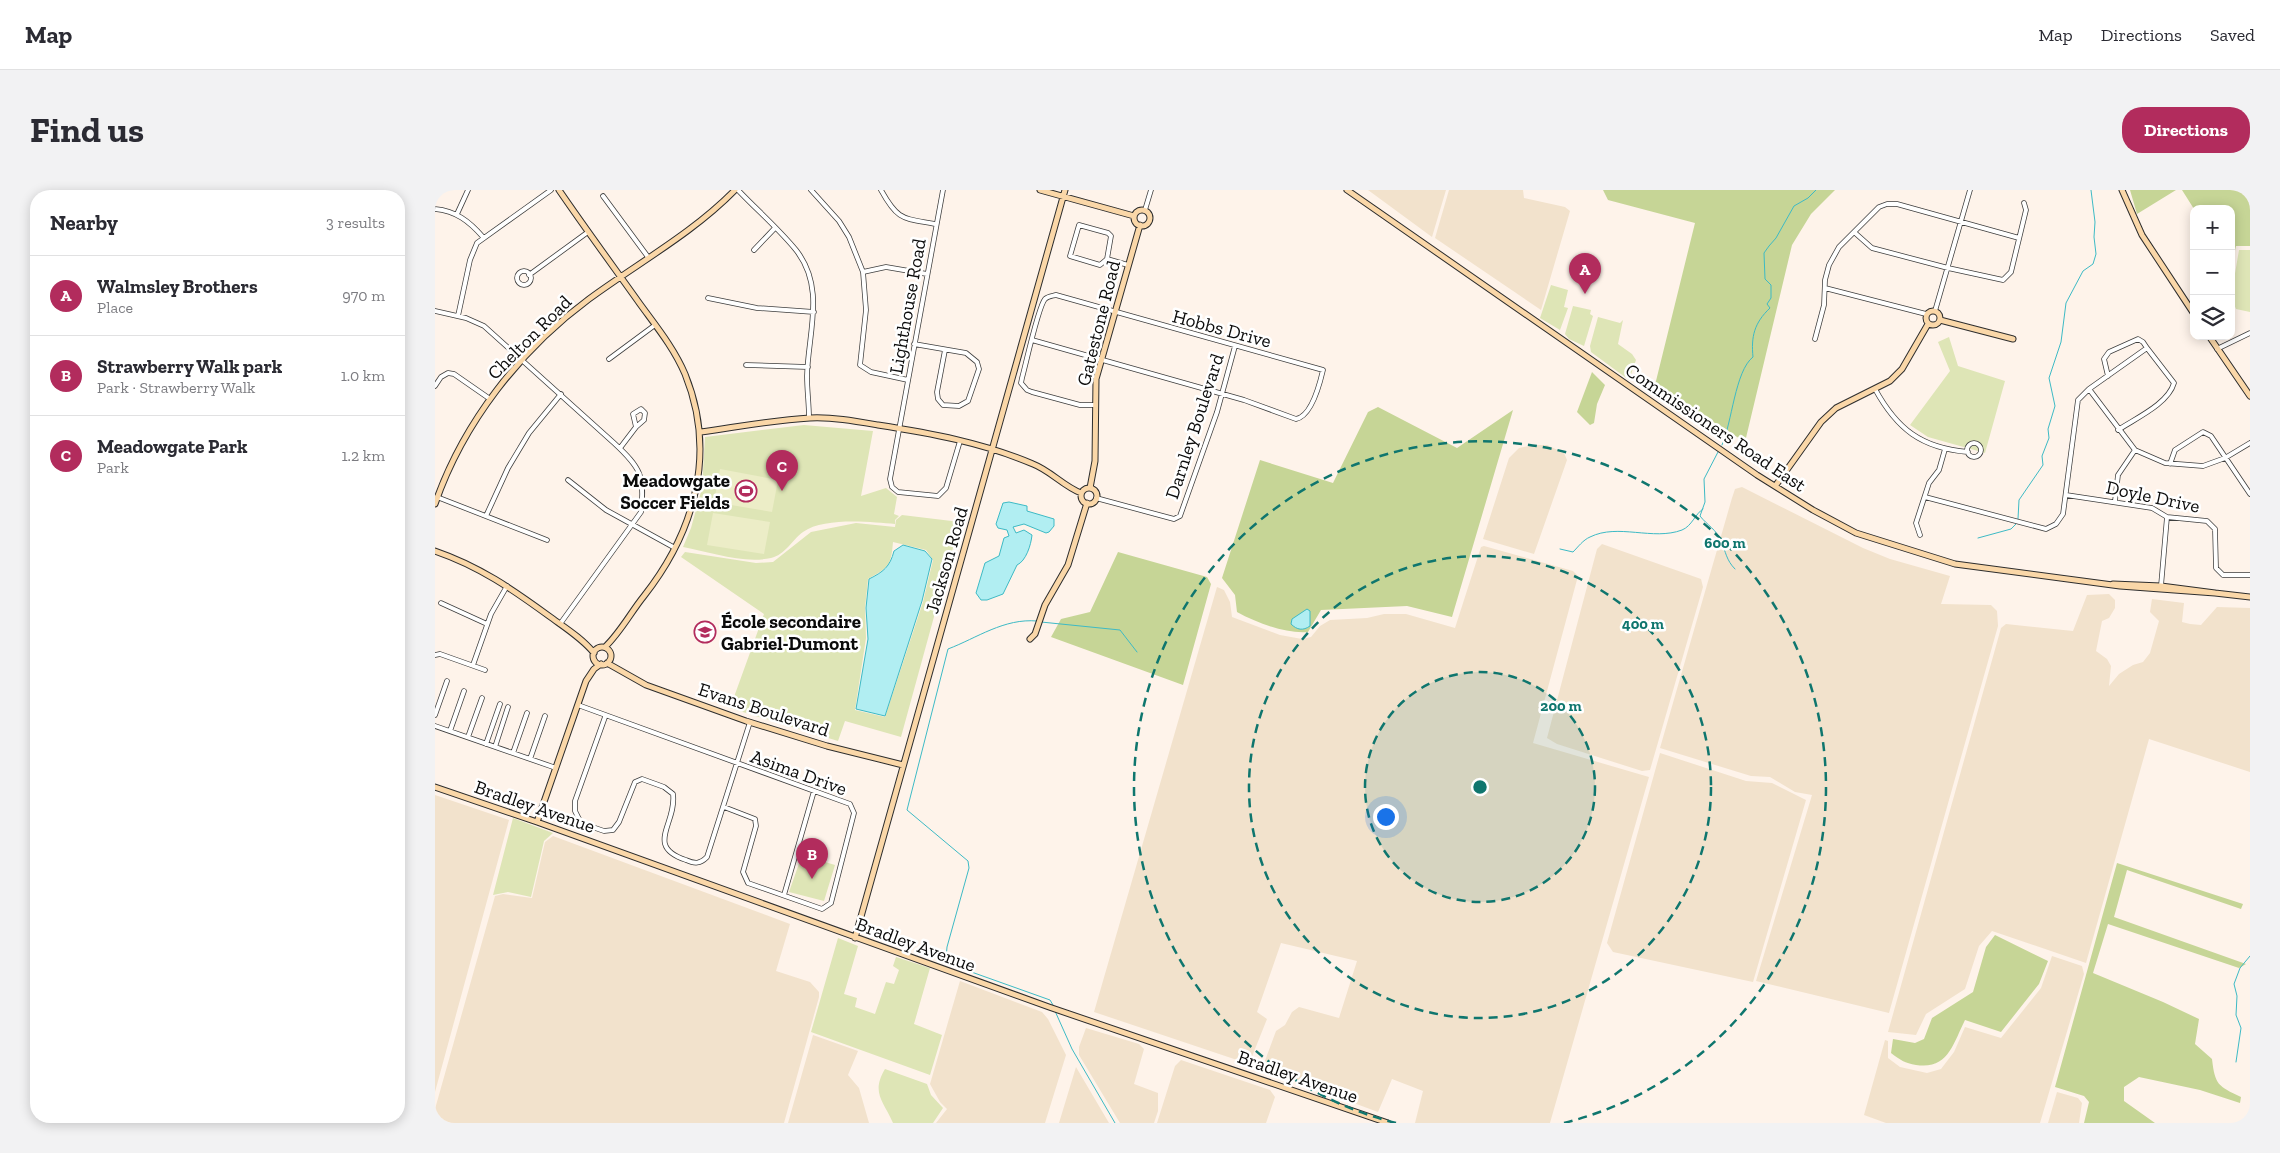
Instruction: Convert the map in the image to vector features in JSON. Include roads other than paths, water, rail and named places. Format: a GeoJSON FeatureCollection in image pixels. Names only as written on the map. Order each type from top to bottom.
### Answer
{"type":"FeatureCollection","features":[{"type":"Feature","properties":{"kind":"main road"},"geometry":{"type":"LineString","coordinates":[[559,190],[666,340],[684,372],[697,410],[701,432],[699,467],[690,518],[663,572],[625,620],[607,649],[606,662],[594,669]]}},
{"type":"Feature","properties":{"kind":"main road","name":"Chelton Road"},"geometry":{"type":"LineString","coordinates":[[435,504],[464,439],[490,399],[523,360],[572,312],[704,217],[736,190]]}},
{"type":"Feature","properties":{"kind":"main road"},"geometry":{"type":"LineString","coordinates":[[1040,190],[1134,216]]}},
{"type":"Feature","properties":{"kind":"main road","name":"Jackson Road"},"geometry":{"type":"LineString","coordinates":[[855,938],[1065,190]]}},
{"type":"Feature","properties":{"kind":"main road","name":"Commissioners Road East"},"geometry":{"type":"LineString","coordinates":[[1347,190],[1629,388],[1813,510],[1856,533],[1955,564],[2113,584],[2250,597]]}},
{"type":"Feature","properties":{"kind":"main road"},"geometry":{"type":"LineString","coordinates":[[2122,190],[2141,235],[2190,308]]}},
{"type":"Feature","properties":{"kind":"main road"},"geometry":{"type":"LineString","coordinates":[[1145,210],[1149,213],[1150,220],[1146,225],[1140,225],[1136,222],[1134,216],[1138,211],[1145,210]]}},
{"type":"Feature","properties":{"kind":"main road","name":"Gatestone Road"},"geometry":{"type":"LineString","coordinates":[[1090,488],[1095,461],[1096,379],[1140,225]]}},
{"type":"Feature","properties":{"kind":"main road"},"geometry":{"type":"LineString","coordinates":[[1775,485],[1823,420],[1836,408],[1890,381],[1902,369],[1928,324],[1927,314],[1935,311],[1940,320],[2013,339]]}},
{"type":"Feature","properties":{"kind":"main road"},"geometry":{"type":"LineString","coordinates":[[1928,324],[1936,324],[1940,320]]}},
{"type":"Feature","properties":{"kind":"main road"},"geometry":{"type":"LineString","coordinates":[[2211,340],[2250,396]]}},
{"type":"Feature","properties":{"kind":"main road"},"geometry":{"type":"LineString","coordinates":[[701,432],[809,418],[835,418],[899,428],[959,441],[1034,464],[1069,488],[1081,493]]}},
{"type":"Feature","properties":{"kind":"main road"},"geometry":{"type":"LineString","coordinates":[[1030,639],[1035,634],[1045,605],[1068,566],[1087,504],[1096,498],[1095,490],[1090,488],[1086,488],[1081,493]]}},
{"type":"Feature","properties":{"kind":"main road"},"geometry":{"type":"LineString","coordinates":[[1081,493],[1081,498],[1087,504]]}},
{"type":"Feature","properties":{"kind":"main road"},"geometry":{"type":"LineString","coordinates":[[436,550],[497,578],[595,651],[607,649]]}},
{"type":"Feature","properties":{"kind":"main road","name":"Commissioners Road East"},"geometry":{"type":"LineString","coordinates":[[2113,584],[2161,586],[2215,594]]}},
{"type":"Feature","properties":{"kind":"main road"},"geometry":{"type":"LineString","coordinates":[[537,822],[577,705],[594,669],[595,651]]}},
{"type":"Feature","properties":{"kind":"main road","name":"Evans Boulevard"},"geometry":{"type":"LineString","coordinates":[[595,660],[606,662],[646,685],[750,722],[827,746],[903,766]]}},
{"type":"Feature","properties":{"kind":"main road","name":"Bradley Avenue"},"geometry":{"type":"LineString","coordinates":[[435,788],[537,822],[1073,1016],[1389,1123]]}},
{"type":"Feature","properties":{"kind":"street"},"geometry":{"type":"LineString","coordinates":[[457,214],[468,190]]}},
{"type":"Feature","properties":{"kind":"street"},"geometry":{"type":"LineString","coordinates":[[458,316],[470,260],[477,243],[551,190]]}},
{"type":"Feature","properties":{"kind":"street"},"geometry":{"type":"LineString","coordinates":[[736,190],[797,251],[805,266],[814,298],[815,312],[808,367],[809,418]]}},
{"type":"Feature","properties":{"kind":"street"},"geometry":{"type":"LineString","coordinates":[[811,190],[839,221],[849,237],[863,272],[866,310],[860,365],[871,372],[907,380]]}},
{"type":"Feature","properties":{"kind":"street"},"geometry":{"type":"LineString","coordinates":[[881,190],[895,213],[904,218],[935,224]]}},
{"type":"Feature","properties":{"kind":"street","name":"Lighthouse Road"},"geometry":{"type":"LineString","coordinates":[[943,190],[935,224],[907,380],[890,479],[892,487],[898,492],[931,497],[938,496],[946,488],[959,441]]}},
{"type":"Feature","properties":{"kind":"street"},"geometry":{"type":"LineString","coordinates":[[1145,210],[1151,190]]}},
{"type":"Feature","properties":{"kind":"street"},"geometry":{"type":"LineString","coordinates":[[1935,311],[1970,190]]}},
{"type":"Feature","properties":{"kind":"street"},"geometry":{"type":"LineString","coordinates":[[603,196],[648,257]]}},
{"type":"Feature","properties":{"kind":"street"},"geometry":{"type":"LineString","coordinates":[[1854,232],[1873,248],[1939,266],[2003,280],[2011,272],[2026,210],[2024,203]]}},
{"type":"Feature","properties":{"kind":"street"},"geometry":{"type":"LineString","coordinates":[[1815,339],[1824,305],[1829,265],[1839,247],[1879,207],[1887,204],[1897,204],[2019,238]]}},
{"type":"Feature","properties":{"kind":"street"},"geometry":{"type":"LineString","coordinates":[[435,209],[457,214],[473,226],[483,237]]}},
{"type":"Feature","properties":{"kind":"street"},"geometry":{"type":"LineString","coordinates":[[1079,225],[1108,233],[1111,236],[1107,259],[1100,265],[1070,256],[1079,225]]}},
{"type":"Feature","properties":{"kind":"street"},"geometry":{"type":"LineString","coordinates":[[754,250],[774,229]]}},
{"type":"Feature","properties":{"kind":"street"},"geometry":{"type":"LineString","coordinates":[[529,275],[588,232]]}},
{"type":"Feature","properties":{"kind":"street"},"geometry":{"type":"LineString","coordinates":[[1107,259],[1128,265]]}},
{"type":"Feature","properties":{"kind":"street"},"geometry":{"type":"LineString","coordinates":[[863,272],[886,267],[927,274]]}},
{"type":"Feature","properties":{"kind":"street"},"geometry":{"type":"LineString","coordinates":[[1825,288],[1927,314]]}},
{"type":"Feature","properties":{"kind":"street","name":"Hobbs Drive"},"geometry":{"type":"LineString","coordinates":[[1033,340],[1043,302],[1050,296],[1056,296],[1323,370],[1318,391],[1305,415],[1300,418],[1291,418],[1222,394]]}},
{"type":"Feature","properties":{"kind":"street"},"geometry":{"type":"LineString","coordinates":[[708,298],[757,308],[815,312]]}},
{"type":"Feature","properties":{"kind":"street"},"geometry":{"type":"LineString","coordinates":[[435,312],[458,316],[484,326],[631,458],[643,482],[644,496],[641,512],[560,624]]}},
{"type":"Feature","properties":{"kind":"street"},"geometry":{"type":"LineString","coordinates":[[609,359],[655,326]]}},
{"type":"Feature","properties":{"kind":"street"},"geometry":{"type":"LineString","coordinates":[[2217,349],[2250,333]]}},
{"type":"Feature","properties":{"kind":"street"},"geometry":{"type":"LineString","coordinates":[[2108,376],[2104,359],[2109,352],[2138,339],[2143,342],[2174,382],[2172,391],[2161,401],[2118,430]]}},
{"type":"Feature","properties":{"kind":"street"},"geometry":{"type":"LineString","coordinates":[[1095,404],[1079,405],[1032,392],[1024,387],[1022,378],[1033,340],[1222,394]]}},
{"type":"Feature","properties":{"kind":"street"},"geometry":{"type":"LineString","coordinates":[[914,344],[966,353],[977,362],[979,368],[972,394],[968,401],[959,406],[943,405],[938,399],[937,392],[945,350]]}},
{"type":"Feature","properties":{"kind":"street","name":"Darnley Boulevard"},"geometry":{"type":"LineString","coordinates":[[1096,498],[1174,519],[1180,516],[1222,394],[1235,346]]}},
{"type":"Feature","properties":{"kind":"street"},"geometry":{"type":"LineString","coordinates":[[1925,497],[2047,529],[2056,524],[2063,514],[2076,409],[2079,400],[2089,389],[2147,348]]}},
{"type":"Feature","properties":{"kind":"street"},"geometry":{"type":"LineString","coordinates":[[746,365],[808,367]]}},
{"type":"Feature","properties":{"kind":"street"},"geometry":{"type":"LineString","coordinates":[[435,386],[441,377],[449,372],[490,399]]}},
{"type":"Feature","properties":{"kind":"street"},"geometry":{"type":"LineString","coordinates":[[1875,389],[1886,409],[1900,426],[1919,439],[1945,449],[1968,452]]}},
{"type":"Feature","properties":{"kind":"street"},"geometry":{"type":"LineString","coordinates":[[2089,389],[2118,430],[2135,450],[2170,464],[2203,466],[2225,458],[2250,443]]}},
{"type":"Feature","properties":{"kind":"street"},"geometry":{"type":"LineString","coordinates":[[486,516],[508,468],[529,433],[561,394]]}},
{"type":"Feature","properties":{"kind":"street"},"geometry":{"type":"LineString","coordinates":[[620,448],[635,427],[640,426],[645,417],[641,409],[633,414],[635,427]]}},
{"type":"Feature","properties":{"kind":"street"},"geometry":{"type":"LineString","coordinates":[[2170,464],[2175,450],[2203,432],[2211,436],[2250,494]]}},
{"type":"Feature","properties":{"kind":"street"},"geometry":{"type":"LineString","coordinates":[[1920,535],[1916,523],[1929,483],[1939,470],[1945,449]]}},
{"type":"Feature","properties":{"kind":"street"},"geometry":{"type":"LineString","coordinates":[[2115,501],[2118,475],[2135,450]]}},
{"type":"Feature","properties":{"kind":"street"},"geometry":{"type":"LineString","coordinates":[[568,480],[606,510],[675,548]]}},
{"type":"Feature","properties":{"kind":"street","name":"Doyle Drive"},"geometry":{"type":"LineString","coordinates":[[2066,494],[2152,508],[2167,517],[2207,522],[2215,529],[2216,568],[2223,575],[2250,575]]}},
{"type":"Feature","properties":{"kind":"street"},"geometry":{"type":"LineString","coordinates":[[437,497],[547,540]]}},
{"type":"Feature","properties":{"kind":"street"},"geometry":{"type":"LineString","coordinates":[[2161,586],[2167,517]]}},
{"type":"Feature","properties":{"kind":"street"},"geometry":{"type":"LineString","coordinates":[[473,665],[487,624],[507,586]]}},
{"type":"Feature","properties":{"kind":"street"},"geometry":{"type":"LineString","coordinates":[[441,603],[487,624]]}},
{"type":"Feature","properties":{"kind":"street"},"geometry":{"type":"LineString","coordinates":[[435,655],[440,654],[485,670]]}},
{"type":"Feature","properties":{"kind":"street"},"geometry":{"type":"LineString","coordinates":[[435,715],[447,681]]}},
{"type":"Feature","properties":{"kind":"street"},"geometry":{"type":"LineString","coordinates":[[450,731],[464,691]]}},
{"type":"Feature","properties":{"kind":"street"},"geometry":{"type":"LineString","coordinates":[[468,738],[482,698]]}},
{"type":"Feature","properties":{"kind":"street"},"geometry":{"type":"LineString","coordinates":[[486,744],[500,704]]}},
{"type":"Feature","properties":{"kind":"street","name":"Asima Drive"},"geometry":{"type":"LineString","coordinates":[[577,705],[850,804],[854,813],[831,903],[822,909],[748,883],[743,872],[756,826],[755,819],[723,807]]}},
{"type":"Feature","properties":{"kind":"street"},"geometry":{"type":"LineString","coordinates":[[495,747],[508,707]]}},
{"type":"Feature","properties":{"kind":"street"},"geometry":{"type":"LineString","coordinates":[[513,753],[527,713]]}},
{"type":"Feature","properties":{"kind":"street"},"geometry":{"type":"LineString","coordinates":[[530,759],[545,716]]}},
{"type":"Feature","properties":{"kind":"street"},"geometry":{"type":"LineString","coordinates":[[605,716],[575,801],[575,811],[581,823],[604,831],[613,830],[619,822],[635,782],[642,779],[664,787],[673,794],[674,804],[664,841],[665,849],[672,856],[694,863],[701,862],[707,857],[750,722]]}},
{"type":"Feature","properties":{"kind":"street"},"geometry":{"type":"LineString","coordinates":[[435,726],[556,768]]}},
{"type":"Feature","properties":{"kind":"street"},"geometry":{"type":"LineString","coordinates":[[784,895],[814,792]]}},
{"type":"Feature","properties":{"kind":"water"},"geometry":{"type":"Polygon","coordinates":[[[1009,502],[1027,506],[1027,511],[1054,519],[1054,526],[1046,533],[1024,524],[1013,527],[1016,533],[1024,530],[1032,535],[1031,543],[1023,560],[1017,565],[1003,594],[987,600],[981,600],[976,593],[985,563],[999,556],[1004,538],[1009,536],[1007,530],[998,528],[996,524],[1003,503],[1009,502]]]}},
{"type":"Feature","properties":{"kind":"water"},"geometry":{"type":"Polygon","coordinates":[[[903,545],[925,551],[932,559],[922,601],[885,716],[856,709],[868,639],[866,608],[869,579],[885,568],[894,551],[903,545]]]}},
{"type":"Feature","properties":{"kind":"water"},"geometry":{"type":"Polygon","coordinates":[[[1307,609],[1310,611],[1310,626],[1305,629],[1296,628],[1291,624],[1292,619],[1307,609]]]}},
{"type":"Feature","properties":{"kind":"waterway"},"geometry":{"type":"LineString","coordinates":[[1722,445],[1738,385],[1747,364],[1753,357],[1753,337],[1757,325],[1770,308],[1767,304],[1771,298],[1771,285],[1765,279],[1764,253],[1776,238],[1794,206],[1808,198],[1816,190]]}},
{"type":"Feature","properties":{"kind":"waterway"},"geometry":{"type":"LineString","coordinates":[[2018,519],[2019,500],[2043,465],[2042,456],[2049,438],[2048,429],[2055,406],[2049,378],[2061,342],[2066,303],[2083,271],[2093,264],[2096,254],[2091,190]]}},
{"type":"Feature","properties":{"kind":"waterway"},"geometry":{"type":"LineString","coordinates":[[1718,452],[1704,479],[1705,502],[1700,516],[1717,534],[1728,559],[1735,569]]}},
{"type":"Feature","properties":{"kind":"waterway"},"geometry":{"type":"LineString","coordinates":[[1560,549],[1573,552],[1585,540],[1601,533],[1659,534],[1682,530],[1703,509]]}},
{"type":"Feature","properties":{"kind":"waterway"},"geometry":{"type":"LineString","coordinates":[[1978,538],[2011,529],[2017,523]]}},
{"type":"Feature","properties":{"kind":"waterway"},"geometry":{"type":"LineString","coordinates":[[1037,621],[1025,621],[1002,626],[948,649],[907,810],[968,861],[969,868],[947,947],[946,958],[949,964],[1050,1000],[1053,1005]]}},
{"type":"Feature","properties":{"kind":"waterway"},"geometry":{"type":"LineString","coordinates":[[1041,622],[1120,630],[1137,652]]}},
{"type":"Feature","properties":{"kind":"waterway"},"geometry":{"type":"LineString","coordinates":[[2236,1062],[2241,1028],[2236,1015],[2237,996],[2234,984],[2240,968],[2250,956]]}},
{"type":"Feature","properties":{"kind":"waterway"},"geometry":{"type":"LineString","coordinates":[[1055,1011],[1072,1049],[1115,1123]]}},
{"type":"Feature","properties":{"kind":"place","name":"Walmsley Brothers"},"geometry":{"type":"Point","coordinates":[1585,294]}},
{"type":"Feature","properties":{"kind":"place","name":"Meadowgate Soccer Fields"},"geometry":{"type":"Point","coordinates":[746,491]}},
{"type":"Feature","properties":{"kind":"place","name":"Meadowgate Park"},"geometry":{"type":"Point","coordinates":[782,491]}},
{"type":"Feature","properties":{"kind":"place","name":"École secondaire Gabriel-Dumont"},"geometry":{"type":"Point","coordinates":[705,632]}},
{"type":"Feature","properties":{"kind":"place","name":"Strawberry Walk park"},"geometry":{"type":"Point","coordinates":[812,879]}}]}
